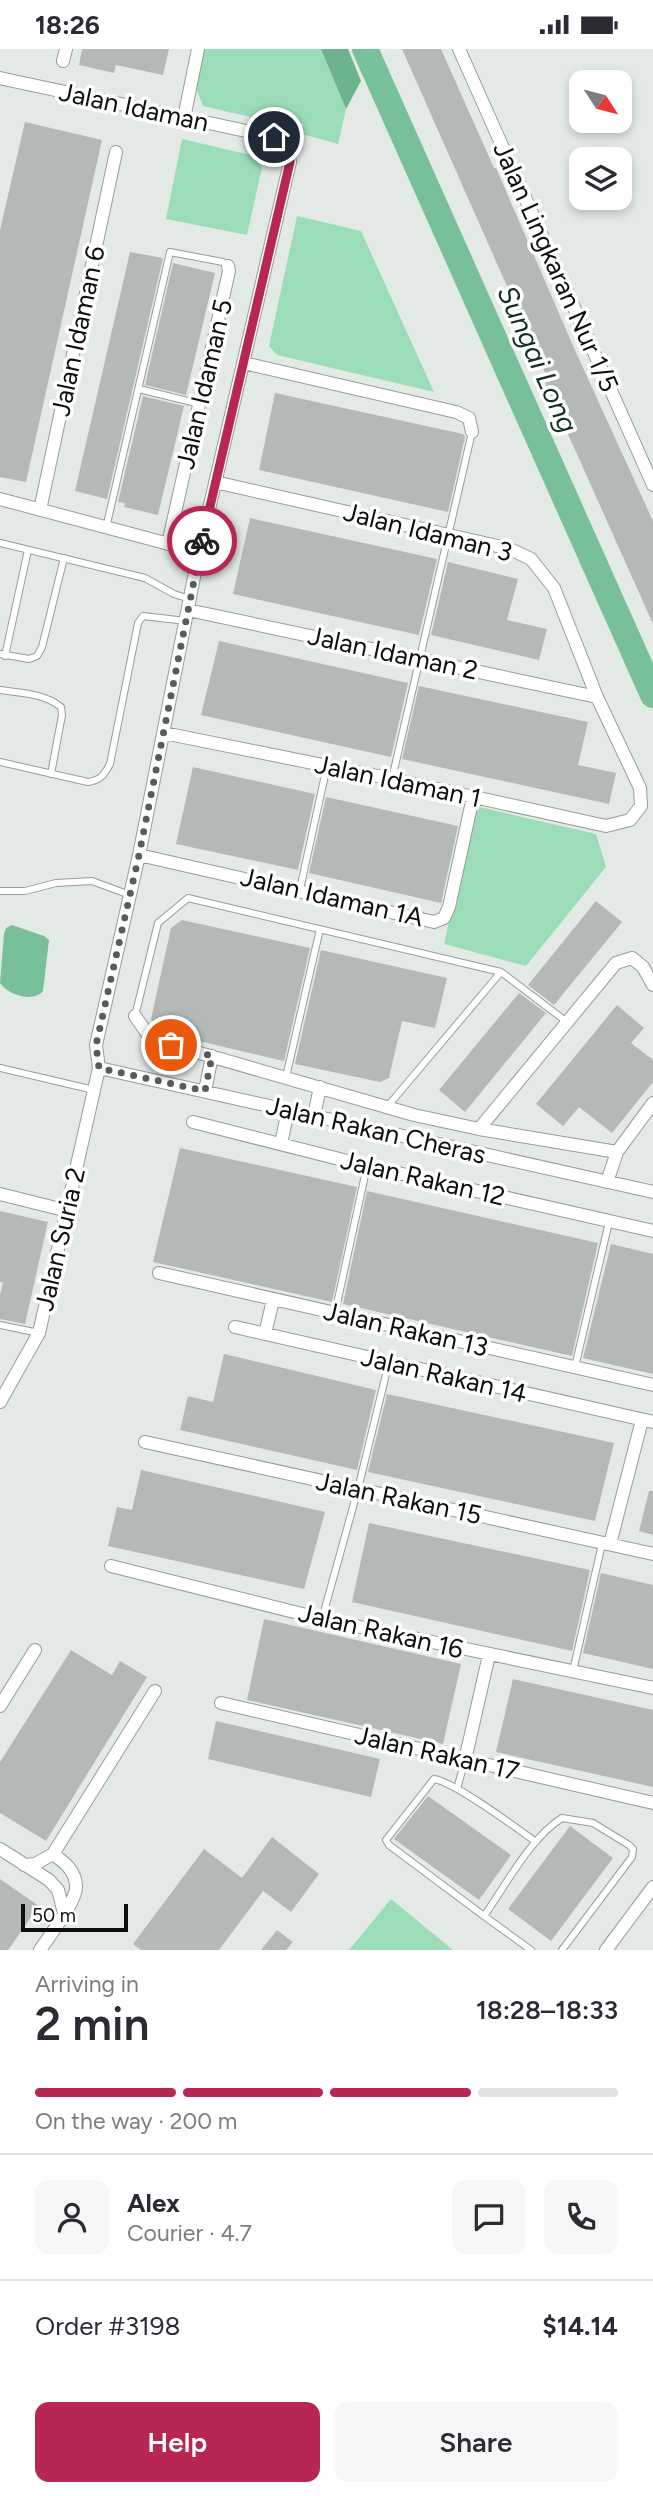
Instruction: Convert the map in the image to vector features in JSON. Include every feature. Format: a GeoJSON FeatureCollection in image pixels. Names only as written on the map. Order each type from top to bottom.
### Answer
{"type":"FeatureCollection","features":[{"type":"Feature","properties":{"kind":"street"},"geometry":{"type":"LineString","coordinates":[[184,118],[198,49]]}},
{"type":"Feature","properties":{"kind":"street","name":"Jalan Lingkaran Nur 1/5"},"geometry":{"type":"LineString","coordinates":[[459,49],[653,485]]}},
{"type":"Feature","properties":{"kind":"street","name":"Jalan Idaman"},"geometry":{"type":"LineString","coordinates":[[0,78],[274,137],[287,146],[290,162],[199,552],[139,855],[96,1045],[99,1068]]}},
{"type":"Feature","properties":{"kind":"street","name":"Jalan Idaman 6"},"geometry":{"type":"LineString","coordinates":[[40,510],[116,152]]}},
{"type":"Feature","properties":{"kind":"street","name":"Jalan Idaman 5"},"geometry":{"type":"LineString","coordinates":[[168,544],[228,266]]}},
{"type":"Feature","properties":{"kind":"street"},"geometry":{"type":"LineString","coordinates":[[244,363],[456,411],[469,418],[472,432]]}},
{"type":"Feature","properties":{"kind":"street","name":"Jalan Idaman 3"},"geometry":{"type":"LineString","coordinates":[[215,482],[510,549],[531,559],[554,588],[597,697],[640,788],[641,806],[630,820]]}},
{"type":"Feature","properties":{"kind":"street"},"geometry":{"type":"LineString","coordinates":[[0,499],[199,552]]}},
{"type":"Feature","properties":{"kind":"street","name":"Jalan Idaman 2"},"geometry":{"type":"LineString","coordinates":[[188,610],[597,697]]}},
{"type":"Feature","properties":{"kind":"street","name":"Jalan Idaman 1"},"geometry":{"type":"LineString","coordinates":[[164,733],[606,826],[630,820]]}},
{"type":"Feature","properties":{"kind":"street","name":"Jalan Idaman 1A"},"geometry":{"type":"LineString","coordinates":[[139,855],[300,889],[434,922],[443,918],[449,907],[473,797]]}},
{"type":"Feature","properties":{"kind":"street"},"geometry":{"type":"LineString","coordinates":[[479,1129],[616,964],[632,958],[643,967],[653,985]]}},
{"type":"Feature","properties":{"kind":"street"},"geometry":{"type":"LineString","coordinates":[[135,1016],[151,1039],[387,1107],[479,1129],[617,1152]]}},
{"type":"Feature","properties":{"kind":"street"},"geometry":{"type":"LineString","coordinates":[[205,1091],[212,1056]]}},
{"type":"Feature","properties":{"kind":"street","name":"Jalan Suria 2"},"geometry":{"type":"LineString","coordinates":[[0,1402],[39,1333],[99,1068]]}},
{"type":"Feature","properties":{"kind":"street","name":"Jalan Rakan Cheras"},"geometry":{"type":"LineString","coordinates":[[99,1068],[653,1192]]}},
{"type":"Feature","properties":{"kind":"street"},"geometry":{"type":"LineString","coordinates":[[314,1116],[320,1087]]}},
{"type":"Feature","properties":{"kind":"street"},"geometry":{"type":"LineString","coordinates":[[607,1182],[617,1152],[653,1103]]}},
{"type":"Feature","properties":{"kind":"street"},"geometry":{"type":"LineString","coordinates":[[281,1144],[288,1110]]}},
{"type":"Feature","properties":{"kind":"street","name":"Jalan Rakan 12"},"geometry":{"type":"LineString","coordinates":[[193,1122],[653,1231]]}},
{"type":"Feature","properties":{"kind":"street"},"geometry":{"type":"LineString","coordinates":[[0,1194],[68,1211]]}},
{"type":"Feature","properties":{"kind":"street","name":"Jalan Rakan 13"},"geometry":{"type":"LineString","coordinates":[[159,1273],[653,1385]]}},
{"type":"Feature","properties":{"kind":"street"},"geometry":{"type":"LineString","coordinates":[[265,1334],[274,1300]]}},
{"type":"Feature","properties":{"kind":"street","name":"Jalan Rakan 14"},"geometry":{"type":"LineString","coordinates":[[235,1327],[647,1421]]}},
{"type":"Feature","properties":{"kind":"street"},"geometry":{"type":"LineString","coordinates":[[606,1543],[647,1421]]}},
{"type":"Feature","properties":{"kind":"street","name":"Jalan Rakan 15"},"geometry":{"type":"LineString","coordinates":[[145,1441],[653,1554]]}},
{"type":"Feature","properties":{"kind":"street","name":"Jalan Rakan 16"},"geometry":{"type":"LineString","coordinates":[[111,1566],[322,1619],[653,1688]]}},
{"type":"Feature","properties":{"kind":"street"},"geometry":{"type":"LineString","coordinates":[[0,1706],[34,1650]]}},
{"type":"Feature","properties":{"kind":"street"},"geometry":{"type":"LineString","coordinates":[[465,1760],[489,1655]]}},
{"type":"Feature","properties":{"kind":"street"},"geometry":{"type":"LineString","coordinates":[[24,1865],[35,1864],[53,1854],[155,1691]]}},
{"type":"Feature","properties":{"kind":"street","name":"Jalan Rakan 17"},"geometry":{"type":"LineString","coordinates":[[221,1703],[653,1803]]}},
{"type":"Feature","properties":{"kind":"street"},"geometry":{"type":"LineString","coordinates":[[0,1849],[49,1880],[58,1890],[64,1913]]}},
{"type":"Feature","properties":{"kind":"street"},"geometry":{"type":"LineString","coordinates":[[40,1950],[64,1913],[77,1886],[71,1870],[53,1854]]}},
{"type":"Feature","properties":{"kind":"street"},"geometry":{"type":"LineString","coordinates":[[606,1950],[653,1887]]}},
{"type":"Feature","properties":{"kind":"lane"},"geometry":{"type":"LineString","coordinates":[[106,528],[170,252],[228,266]]}},
{"type":"Feature","properties":{"kind":"lane"},"geometry":{"type":"LineString","coordinates":[[139,389],[200,404]]}},
{"type":"Feature","properties":{"kind":"lane"},"geometry":{"type":"LineString","coordinates":[[392,779],[472,432]]}},
{"type":"Feature","properties":{"kind":"lane"},"geometry":{"type":"LineString","coordinates":[[0,543],[145,578],[174,594],[188,610]]}},
{"type":"Feature","properties":{"kind":"lane"},"geometry":{"type":"LineString","coordinates":[[28,549],[3,655],[29,659],[37,656],[42,647],[64,558]]}},
{"type":"Feature","properties":{"kind":"lane"},"geometry":{"type":"LineString","coordinates":[[0,762],[88,782],[105,775],[110,764],[138,623],[143,616],[188,610]]}},
{"type":"Feature","properties":{"kind":"lane"},"geometry":{"type":"LineString","coordinates":[[0,690],[39,696],[61,707],[62,715],[51,774]]}},
{"type":"Feature","properties":{"kind":"lane"},"geometry":{"type":"LineString","coordinates":[[300,889],[327,766]]}},
{"type":"Feature","properties":{"kind":"lane"},"geometry":{"type":"LineString","coordinates":[[0,891],[25,891],[56,883],[92,881],[130,895]]}},
{"type":"Feature","properties":{"kind":"lane"},"geometry":{"type":"LineString","coordinates":[[135,1016],[158,923],[188,898],[501,972],[567,1022]]}},
{"type":"Feature","properties":{"kind":"lane"},"geometry":{"type":"LineString","coordinates":[[286,1077],[320,929]]}},
{"type":"Feature","properties":{"kind":"lane"},"geometry":{"type":"LineString","coordinates":[[387,1107],[501,972]]}},
{"type":"Feature","properties":{"kind":"lane"},"geometry":{"type":"LineString","coordinates":[[0,1068],[94,1090]]}},
{"type":"Feature","properties":{"kind":"lane"},"geometry":{"type":"LineString","coordinates":[[335,1313],[368,1165]]}},
{"type":"Feature","properties":{"kind":"lane"},"geometry":{"type":"LineString","coordinates":[[575,1367],[609,1220]]}},
{"type":"Feature","properties":{"kind":"lane"},"geometry":{"type":"LineString","coordinates":[[0,1325],[39,1333]]}},
{"type":"Feature","properties":{"kind":"lane"},"geometry":{"type":"LineString","coordinates":[[322,1619],[389,1362]]}},
{"type":"Feature","properties":{"kind":"lane"},"geometry":{"type":"LineString","coordinates":[[573,1671],[606,1543]]}},
{"type":"Feature","properties":{"kind":"lane"},"geometry":{"type":"LineString","coordinates":[[457,1790],[465,1760]]}},
{"type":"Feature","properties":{"kind":"lane"},"geometry":{"type":"LineString","coordinates":[[531,1950],[389,1845],[386,1840],[434,1779],[442,1780],[536,1842]]}},
{"type":"Feature","properties":{"kind":"lane"},"geometry":{"type":"LineString","coordinates":[[484,1916],[551,1825],[562,1818],[593,1823],[633,1849],[632,1857],[562,1950]]}},
{"type":"Feature","properties":{"kind":"shaded area"},"geometry":{"type":"Polygon","coordinates":[[[204,49],[321,49],[346,109],[338,144],[302,134],[303,124],[279,118],[277,123],[203,106],[196,88],[204,49]]]}},
{"type":"Feature","properties":{"kind":"shaded area"},"geometry":{"type":"Polygon","coordinates":[[[321,49],[348,49],[361,81],[346,109],[321,49]]]}},
{"type":"Feature","properties":{"kind":"shaded area"},"geometry":{"type":"Polygon","coordinates":[[[182,139],[255,156],[262,168],[247,235],[166,219],[182,139]]]}},
{"type":"Feature","properties":{"kind":"shaded area"},"geometry":{"type":"Polygon","coordinates":[[[297,216],[361,231],[434,392],[277,355],[269,346],[297,216]]]}},
{"type":"Feature","properties":{"kind":"shaded area"},"geometry":{"type":"Polygon","coordinates":[[[475,806],[596,834],[606,867],[526,966],[444,944],[475,806]]]}},
{"type":"Feature","properties":{"kind":"shaded area"},"geometry":{"type":"Polygon","coordinates":[[[12,925],[49,940],[43,991],[39,995],[27,997],[14,994],[0,983],[4,934],[6,928],[12,925]]]}},
{"type":"Feature","properties":{"kind":"shaded area"},"geometry":{"type":"Polygon","coordinates":[[[391,1899],[453,1950],[349,1950],[391,1899]]]}},
{"type":"Feature","properties":{"kind":"building"},"geometry":{"type":"Polygon","coordinates":[[[82,49],[169,49],[163,75],[116,65],[114,73],[79,65],[82,49]]]}},
{"type":"Feature","properties":{"kind":"building"},"geometry":{"type":"Polygon","coordinates":[[[402,49],[441,49],[653,521],[653,624],[542,376],[546,375],[402,49]]]}},
{"type":"Feature","properties":{"kind":"building"},"geometry":{"type":"Polygon","coordinates":[[[25,122],[102,140],[26,482],[0,477],[0,230],[25,122]]]}},
{"type":"Feature","properties":{"kind":"building"},"geometry":{"type":"Polygon","coordinates":[[[130,252],[163,258],[107,499],[75,491],[130,252]]]}},
{"type":"Feature","properties":{"kind":"building"},"geometry":{"type":"Polygon","coordinates":[[[173,263],[215,273],[186,395],[145,385],[173,263]]]}},
{"type":"Feature","properties":{"kind":"building"},"geometry":{"type":"Polygon","coordinates":[[[275,393],[463,434],[465,437],[448,512],[259,470],[275,393]]]}},
{"type":"Feature","properties":{"kind":"building"},"geometry":{"type":"Polygon","coordinates":[[[143,396],[184,406],[158,515],[124,507],[125,503],[118,502],[143,396]]]}},
{"type":"Feature","properties":{"kind":"building"},"geometry":{"type":"Polygon","coordinates":[[[250,518],[437,559],[419,635],[233,594],[250,518]]]}},
{"type":"Feature","properties":{"kind":"building"},"geometry":{"type":"Polygon","coordinates":[[[448,562],[518,579],[507,620],[547,629],[539,660],[431,635],[448,562]]]}},
{"type":"Feature","properties":{"kind":"building"},"geometry":{"type":"Polygon","coordinates":[[[219,641],[408,683],[391,757],[201,715],[219,641]]]}},
{"type":"Feature","properties":{"kind":"building"},"geometry":{"type":"Polygon","coordinates":[[[419,686],[588,722],[578,765],[616,773],[609,804],[402,759],[419,686]]]}},
{"type":"Feature","properties":{"kind":"building"},"geometry":{"type":"Polygon","coordinates":[[[193,767],[315,794],[298,870],[176,844],[193,767]]]}},
{"type":"Feature","properties":{"kind":"building"},"geometry":{"type":"Polygon","coordinates":[[[326,797],[458,826],[441,903],[309,873],[326,797]]]}},
{"type":"Feature","properties":{"kind":"building"},"geometry":{"type":"Polygon","coordinates":[[[596,901],[622,922],[554,1005],[528,985],[596,901]]]}},
{"type":"Feature","properties":{"kind":"building"},"geometry":{"type":"Polygon","coordinates":[[[182,920],[310,948],[284,1061],[156,1031],[151,1019],[171,928],[182,920]]]}},
{"type":"Feature","properties":{"kind":"building"},"geometry":{"type":"Polygon","coordinates":[[[321,950],[447,978],[435,1028],[402,1021],[389,1078],[380,1082],[295,1064],[321,950]]]}},
{"type":"Feature","properties":{"kind":"building"},"geometry":{"type":"Polygon","coordinates":[[[519,993],[546,1013],[465,1112],[439,1090],[519,993]]]}},
{"type":"Feature","properties":{"kind":"building"},"geometry":{"type":"Polygon","coordinates":[[[617,1005],[644,1028],[631,1043],[653,1060],[653,1082],[612,1133],[579,1107],[563,1126],[536,1104],[617,1005]]]}},
{"type":"Feature","properties":{"kind":"building"},"geometry":{"type":"Polygon","coordinates":[[[180,1148],[357,1187],[332,1302],[153,1262],[180,1148]]]}},
{"type":"Feature","properties":{"kind":"building"},"geometry":{"type":"Polygon","coordinates":[[[367,1191],[598,1243],[572,1356],[343,1304],[367,1191]]]}},
{"type":"Feature","properties":{"kind":"building"},"geometry":{"type":"Polygon","coordinates":[[[0,1211],[48,1222],[25,1324],[0,1319],[3,1282],[0,1282],[0,1211]]]}},
{"type":"Feature","properties":{"kind":"building"},"geometry":{"type":"Polygon","coordinates":[[[611,1244],[653,1254],[653,1374],[583,1358],[611,1244]]]}},
{"type":"Feature","properties":{"kind":"building"},"geometry":{"type":"Polygon","coordinates":[[[224,1354],[376,1390],[357,1470],[180,1430],[188,1396],[213,1402],[224,1354]]]}},
{"type":"Feature","properties":{"kind":"building"},"geometry":{"type":"Polygon","coordinates":[[[387,1394],[614,1443],[595,1521],[368,1472],[387,1394]]]}},
{"type":"Feature","properties":{"kind":"building"},"geometry":{"type":"Polygon","coordinates":[[[141,1470],[325,1512],[304,1589],[108,1546],[117,1507],[132,1510],[141,1470]]]}},
{"type":"Feature","properties":{"kind":"building"},"geometry":{"type":"Polygon","coordinates":[[[649,1491],[653,1491],[653,1535],[639,1531],[649,1491]]]}},
{"type":"Feature","properties":{"kind":"building"},"geometry":{"type":"Polygon","coordinates":[[[369,1523],[590,1570],[572,1651],[352,1602],[369,1523]]]}},
{"type":"Feature","properties":{"kind":"building"},"geometry":{"type":"Polygon","coordinates":[[[601,1573],[653,1585],[653,1669],[583,1653],[601,1573]]]}},
{"type":"Feature","properties":{"kind":"building"},"geometry":{"type":"Polygon","coordinates":[[[264,1619],[461,1664],[443,1744],[247,1700],[264,1619]]]}},
{"type":"Feature","properties":{"kind":"building"},"geometry":{"type":"Polygon","coordinates":[[[71,1650],[112,1675],[120,1661],[147,1677],[46,1841],[0,1813],[0,1762],[71,1650]]]}},
{"type":"Feature","properties":{"kind":"building"},"geometry":{"type":"Polygon","coordinates":[[[513,1679],[653,1710],[653,1787],[496,1752],[513,1679]]]}},
{"type":"Feature","properties":{"kind":"building"},"geometry":{"type":"Polygon","coordinates":[[[216,1721],[380,1759],[371,1797],[208,1759],[216,1721]]]}},
{"type":"Feature","properties":{"kind":"building"},"geometry":{"type":"Polygon","coordinates":[[[428,1796],[511,1855],[479,1900],[394,1839],[428,1796]]]}},
{"type":"Feature","properties":{"kind":"building"},"geometry":{"type":"Polygon","coordinates":[[[570,1826],[613,1858],[551,1941],[508,1909],[570,1826]]]}},
{"type":"Feature","properties":{"kind":"building"},"geometry":{"type":"Polygon","coordinates":[[[272,1837],[319,1874],[291,1912],[263,1891],[219,1950],[141,1950],[133,1944],[204,1849],[242,1878],[272,1837]]]}},
{"type":"Feature","properties":{"kind":"building"},"geometry":{"type":"Polygon","coordinates":[[[0,1879],[39,1906],[8,1950],[0,1950],[0,1879]]]}},
{"type":"Feature","properties":{"kind":"building"},"geometry":{"type":"Polygon","coordinates":[[[277,1930],[293,1942],[286,1950],[261,1950],[277,1930]]]}},
{"type":"Feature","properties":{"kind":"waterway","name":"Sungai Long"},"geometry":{"type":"LineString","coordinates":[[365,49],[653,695]]}},
{"type":"Feature","properties":{"kind":"way so far"},"geometry":{"type":"LineString","coordinates":[[171,1045],[212,1056],[205,1091],[99,1068],[96,1045],[159,761],[202,541]]}},
{"type":"Feature","properties":{"kind":"route"},"geometry":{"type":"LineString","coordinates":[[202,541],[290,162],[287,146],[274,137]]}}]}
